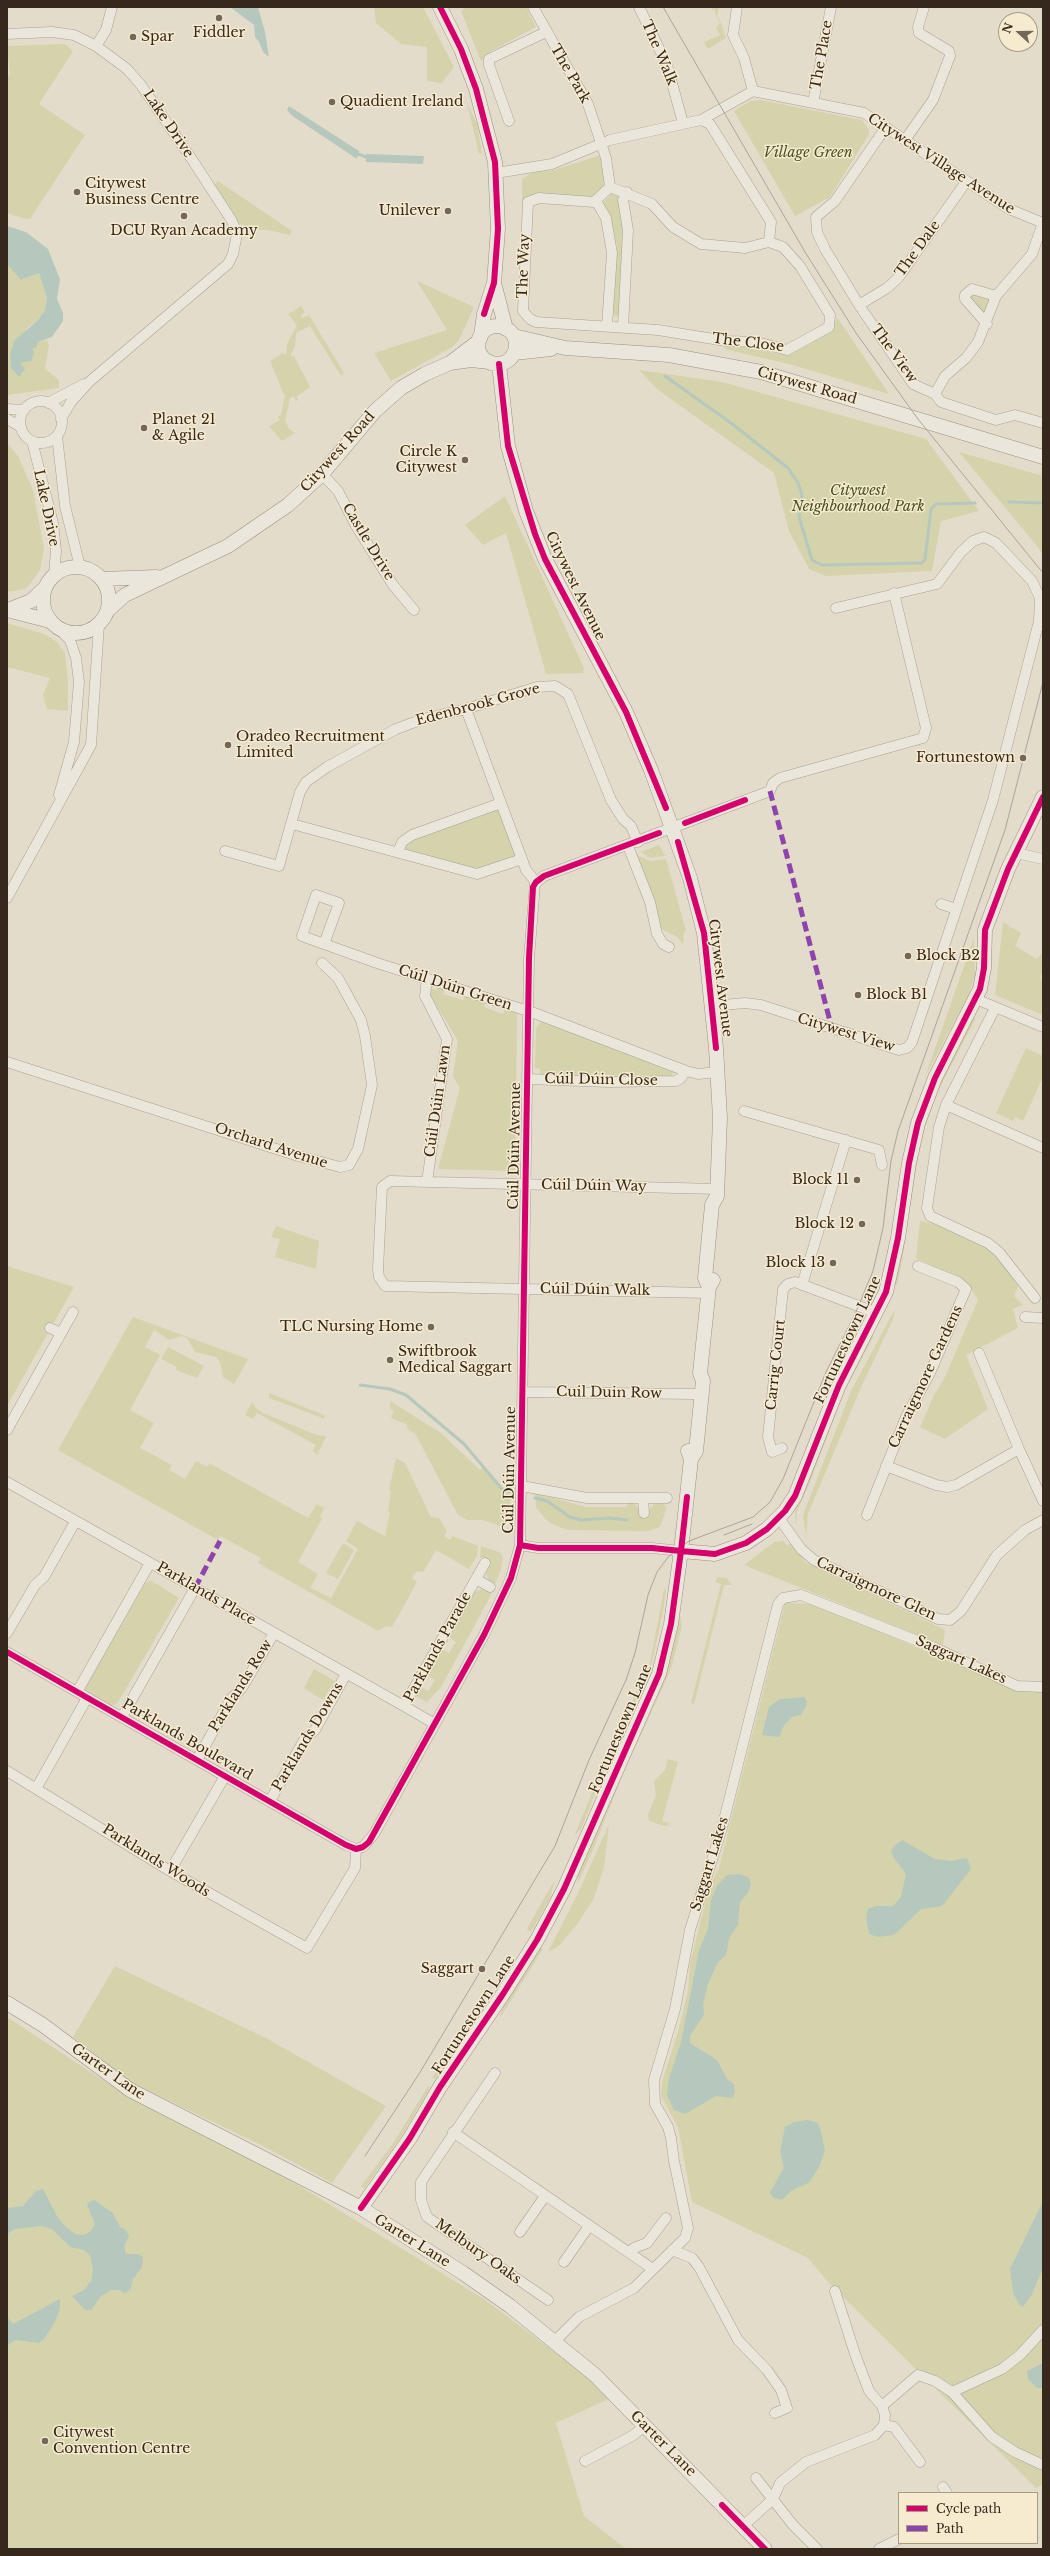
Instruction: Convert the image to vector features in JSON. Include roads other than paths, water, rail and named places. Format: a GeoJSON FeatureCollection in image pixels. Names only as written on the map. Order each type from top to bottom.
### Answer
{"type":"FeatureCollection","features":[{"type":"Feature","properties":{"kind":"street"},"geometry":{"type":"LineString","coordinates":[[96,46],[106,30],[112,7]]}},
{"type":"Feature","properties":{"kind":"street"},"geometry":{"type":"LineString","coordinates":[[440,7],[461,48],[476,88],[487,126],[496,173],[498,229],[494,283],[484,314],[480,339],[480,353],[494,363],[508,361],[514,353],[516,341],[510,332],[494,283]]}},
{"type":"Feature","properties":{"kind":"street","name":"The Park"},"geometry":{"type":"LineString","coordinates":[[534,7],[546,32],[588,104],[602,142]]}},
{"type":"Feature","properties":{"kind":"street","name":"The Walk"},"geometry":{"type":"LineString","coordinates":[[639,7],[667,65],[683,123]]}},
{"type":"Feature","properties":{"kind":"street"},"geometry":{"type":"LineString","coordinates":[[496,173],[552,164],[602,142],[702,120],[753,91],[744,58],[733,35],[737,7]]}},
{"type":"Feature","properties":{"kind":"street","name":"The Place"},"geometry":{"type":"LineString","coordinates":[[814,102],[831,7]]}},
{"type":"Feature","properties":{"kind":"street"},"geometry":{"type":"LineString","coordinates":[[905,140],[932,100],[950,56],[949,51],[919,32],[918,27],[924,7]]}},
{"type":"Feature","properties":{"kind":"street"},"geometry":{"type":"LineString","coordinates":[[509,121],[489,65],[489,59],[546,32]]}},
{"type":"Feature","properties":{"kind":"street","name":"Lake Drive"},"geometry":{"type":"LineString","coordinates":[[7,34],[65,33],[96,46],[127,69],[141,85],[232,221],[237,234],[233,254],[228,264],[89,382],[71,402],[61,419]]}},
{"type":"Feature","properties":{"kind":"street","name":"Citywest Village Avenue"},"geometry":{"type":"LineString","coordinates":[[753,91],[861,112],[1009,209],[1043,223]]}},
{"type":"Feature","properties":{"kind":"street"},"geometry":{"type":"LineString","coordinates":[[610,186],[652,204],[673,227],[701,244],[745,248],[769,242],[771,222],[710,124],[702,120]]}},
{"type":"Feature","properties":{"kind":"street","name":"The View"},"geometry":{"type":"LineString","coordinates":[[886,127],[835,201],[818,215],[816,225],[825,249],[859,305],[914,384],[935,394],[941,402],[996,420],[1015,415],[1043,423]]}},
{"type":"Feature","properties":{"kind":"street"},"geometry":{"type":"LineString","coordinates":[[602,142],[610,186]]}},
{"type":"Feature","properties":{"kind":"street","name":"The Dale"},"geometry":{"type":"LineString","coordinates":[[859,305],[898,278],[966,182]]}},
{"type":"Feature","properties":{"kind":"street"},"geometry":{"type":"LineString","coordinates":[[607,326],[612,253],[606,218],[596,201],[610,186]]}},
{"type":"Feature","properties":{"kind":"street"},"geometry":{"type":"LineString","coordinates":[[623,327],[628,230],[623,200],[627,192]]}},
{"type":"Feature","properties":{"kind":"street","name":"The Way"},"geometry":{"type":"LineString","coordinates":[[596,201],[539,198],[528,202],[523,311],[536,322],[623,327]]}},
{"type":"Feature","properties":{"kind":"street"},"geometry":{"type":"LineString","coordinates":[[935,394],[945,376],[966,358],[987,324],[996,296],[1032,254],[1043,223]]}},
{"type":"Feature","properties":{"kind":"street","name":"The Close"},"geometry":{"type":"LineString","coordinates":[[623,327],[726,341],[745,341],[787,350],[827,330],[831,324],[830,315],[800,266],[783,247],[769,242]]}},
{"type":"Feature","properties":{"kind":"street"},"geometry":{"type":"LineString","coordinates":[[987,324],[965,299],[965,295],[972,289],[996,296]]}},
{"type":"Feature","properties":{"kind":"street"},"geometry":{"type":"LineString","coordinates":[[480,339],[489,328],[500,327],[510,332]]}},
{"type":"Feature","properties":{"kind":"street","name":"Citywest Road"},"geometry":{"type":"LineString","coordinates":[[510,332],[565,348]]}},
{"type":"Feature","properties":{"kind":"street","name":"Citywest Road"},"geometry":{"type":"LineString","coordinates":[[108,610],[125,595],[203,560],[251,532],[288,505],[322,474],[375,411],[389,399],[425,374],[450,363],[480,339]]}},
{"type":"Feature","properties":{"kind":"street","name":"Citywest Road"},"geometry":{"type":"LineString","coordinates":[[514,353],[565,348],[669,355],[762,372],[1043,457]]}},
{"type":"Feature","properties":{"kind":"street","name":"Citywest Road"},"geometry":{"type":"LineString","coordinates":[[450,363],[471,360],[494,363]]}},
{"type":"Feature","properties":{"kind":"street","name":"Citywest Avenue"},"geometry":{"type":"LineString","coordinates":[[494,363],[508,446],[531,523],[545,559],[626,712],[673,828],[704,933],[718,1072],[720,1149],[717,1192],[712,1205],[705,1278],[708,1290],[700,1373],[703,1381],[696,1451],[691,1459]]}},
{"type":"Feature","properties":{"kind":"street","name":"Lake Drive"},"geometry":{"type":"LineString","coordinates":[[48,403],[89,382]]}},
{"type":"Feature","properties":{"kind":"street"},"geometry":{"type":"LineString","coordinates":[[7,409],[24,410],[35,403],[48,403],[57,409],[61,419],[57,436],[46,443],[32,441],[27,438],[21,428],[7,419]]}},
{"type":"Feature","properties":{"kind":"street"},"geometry":{"type":"LineString","coordinates":[[21,428],[24,410]]}},
{"type":"Feature","properties":{"kind":"street","name":"Lake Drive"},"geometry":{"type":"LineString","coordinates":[[57,436],[65,506],[80,567]]}},
{"type":"Feature","properties":{"kind":"street","name":"Lake Drive"},"geometry":{"type":"LineString","coordinates":[[32,441],[53,523],[56,551],[54,575]]}},
{"type":"Feature","properties":{"kind":"street","name":"Castle Drive"},"geometry":{"type":"LineString","coordinates":[[322,474],[338,491],[355,524],[393,585],[414,610]]}},
{"type":"Feature","properties":{"kind":"street"},"geometry":{"type":"LineString","coordinates":[[836,608],[937,584],[952,562],[970,543],[976,539],[987,537],[996,543],[1032,581],[1040,598],[1038,621],[1000,775],[956,909],[941,904]]}},
{"type":"Feature","properties":{"kind":"street"},"geometry":{"type":"LineString","coordinates":[[80,567],[88,569],[102,579],[107,588],[108,610],[99,624],[90,630],[79,633],[68,632],[54,624],[7,610],[30,601],[45,588],[54,575],[66,568],[80,567]]}},
{"type":"Feature","properties":{"kind":"street","name":"Citywest Road"},"geometry":{"type":"LineString","coordinates":[[102,579],[164,577]]}},
{"type":"Feature","properties":{"kind":"street"},"geometry":{"type":"LineString","coordinates":[[45,588],[44,605],[54,624],[70,640],[76,658],[79,682],[74,742],[54,812]]}},
{"type":"Feature","properties":{"kind":"street"},"geometry":{"type":"LineString","coordinates":[[466,709],[522,860],[528,874],[536,882],[544,876],[628,846],[770,791],[773,783],[780,778],[923,738],[926,728],[894,594]]}},
{"type":"Feature","properties":{"kind":"street"},"geometry":{"type":"LineString","coordinates":[[7,898],[91,745],[99,624]]}},
{"type":"Feature","properties":{"kind":"street","name":"Edenbrook Grove"},"geometry":{"type":"LineString","coordinates":[[225,851],[279,866],[300,792],[306,782],[327,767],[396,729],[423,719],[466,709],[537,687],[556,686],[568,694],[612,800],[623,819],[631,826],[638,842]]}},
{"type":"Feature","properties":{"kind":"street"},"geometry":{"type":"LineString","coordinates":[[74,742],[91,745]]}},
{"type":"Feature","properties":{"kind":"street","name":"Fortunestown Lane"},"geometry":{"type":"LineString","coordinates":[[361,2208],[410,2138],[440,2087],[503,1994],[539,1936],[567,1883],[624,1750],[659,1674],[671,1624],[681,1551],[709,1554],[722,1552],[757,1536],[779,1518],[795,1496],[839,1384],[886,1292],[893,1266],[909,1159],[918,1122],[935,1078],[976,999],[984,968],[985,930],[1016,853],[1043,797]]}},
{"type":"Feature","properties":{"kind":"street"},"geometry":{"type":"LineString","coordinates":[[398,852],[402,842],[412,835],[501,803]]}},
{"type":"Feature","properties":{"kind":"street"},"geometry":{"type":"LineString","coordinates":[[292,824],[477,874],[522,860]]}},
{"type":"Feature","properties":{"kind":"street"},"geometry":{"type":"LineString","coordinates":[[628,846],[650,902],[658,934],[663,944],[669,947]]}},
{"type":"Feature","properties":{"kind":"street"},"geometry":{"type":"LineString","coordinates":[[1016,853],[1043,859]]}},
{"type":"Feature","properties":{"kind":"street","name":"Cúil Dúin Avenue"},"geometry":{"type":"LineString","coordinates":[[433,1723],[495,1612],[510,1578],[520,1545],[524,1392],[529,1012],[532,903],[536,882]]}},
{"type":"Feature","properties":{"kind":"street","name":"Cúil Dúin Green"},"geometry":{"type":"LineString","coordinates":[[324,944],[339,903],[316,895],[302,936],[324,944],[529,1012],[686,1071],[698,1074],[718,1072]]}},
{"type":"Feature","properties":{"kind":"street","name":"Citywest View"},"geometry":{"type":"LineString","coordinates":[[712,1006],[740,1003],[761,1006],[898,1050],[907,1048],[912,1042],[956,909]]}},
{"type":"Feature","properties":{"kind":"street","name":"Orchard Avenue"},"geometry":{"type":"LineString","coordinates":[[7,1062],[295,1155],[340,1167],[349,1165],[358,1149],[372,1085],[365,1036],[361,1020],[338,978],[322,963]]}},
{"type":"Feature","properties":{"kind":"street","name":"Cúil Dúin Lawn"},"geometry":{"type":"LineString","coordinates":[[427,978],[425,996],[447,1039],[427,1182]]}},
{"type":"Feature","properties":{"kind":"street"},"geometry":{"type":"LineString","coordinates":[[976,999],[994,1008],[1043,1027]]}},
{"type":"Feature","properties":{"kind":"street"},"geometry":{"type":"LineString","coordinates":[[994,1008],[946,1105],[939,1127],[927,1208],[930,1216],[988,1243],[1008,1263],[1035,1298]]}},
{"type":"Feature","properties":{"kind":"street","name":"Cúil Dúin Close"},"geometry":{"type":"LineString","coordinates":[[528,1079],[609,1082],[675,1081],[680,1079],[686,1071]]}},
{"type":"Feature","properties":{"kind":"street"},"geometry":{"type":"LineString","coordinates":[[946,1105],[1043,1148]]}},
{"type":"Feature","properties":{"kind":"street"},"geometry":{"type":"LineString","coordinates":[[744,1111],[879,1150],[882,1165]]}},
{"type":"Feature","properties":{"kind":"street"},"geometry":{"type":"LineString","coordinates":[[802,1285],[846,1140]]}},
{"type":"Feature","properties":{"kind":"street","name":"Cúil Dúin Way"},"geometry":{"type":"LineString","coordinates":[[385,1286],[379,1277],[378,1268],[382,1187],[390,1180],[717,1192]]}},
{"type":"Feature","properties":{"kind":"street","name":"Carraigmore Gardens"},"geometry":{"type":"LineString","coordinates":[[867,1515],[906,1417],[930,1374],[966,1289],[958,1282],[918,1266]]}},
{"type":"Feature","properties":{"kind":"street","name":"Carrig Court"},"geometry":{"type":"LineString","coordinates":[[782,1448],[772,1452],[768,1436],[783,1289],[788,1284],[795,1282],[876,1313]]}},
{"type":"Feature","properties":{"kind":"street","name":"Cúil Dúin Walk"},"geometry":{"type":"LineString","coordinates":[[385,1286],[525,1289],[708,1290]]}},
{"type":"Feature","properties":{"kind":"street"},"geometry":{"type":"LineString","coordinates":[[7,1430],[73,1312]]}},
{"type":"Feature","properties":{"kind":"street"},"geometry":{"type":"LineString","coordinates":[[1025,1317],[1043,1318]]}},
{"type":"Feature","properties":{"kind":"street"},"geometry":{"type":"LineString","coordinates":[[50,1328],[61,1333]]}},
{"type":"Feature","properties":{"kind":"street"},"geometry":{"type":"LineString","coordinates":[[979,1352],[1019,1449],[1043,1501]]}},
{"type":"Feature","properties":{"kind":"street","name":"Citywest Avenue"},"geometry":{"type":"LineString","coordinates":[[681,1551],[691,1459],[688,1450],[695,1380],[700,1373]]}},
{"type":"Feature","properties":{"kind":"street","name":"Cuil Duin Row"},"geometry":{"type":"LineString","coordinates":[[524,1392],[694,1394]]}},
{"type":"Feature","properties":{"kind":"street"},"geometry":{"type":"LineString","coordinates":[[886,1466],[946,1487],[956,1485],[1019,1449]]}},
{"type":"Feature","properties":{"kind":"street","name":"Parklands Place"},"geometry":{"type":"LineString","coordinates":[[7,1482],[75,1522],[404,1706]]}},
{"type":"Feature","properties":{"kind":"street"},"geometry":{"type":"LineString","coordinates":[[522,1486],[587,1498],[667,1498]]}},
{"type":"Feature","properties":{"kind":"street"},"geometry":{"type":"LineString","coordinates":[[643,1498],[644,1513]]}},
{"type":"Feature","properties":{"kind":"street","name":"Carraigmore Glen"},"geometry":{"type":"LineString","coordinates":[[779,1518],[801,1549],[814,1560],[938,1619],[950,1620],[961,1611],[997,1555],[1025,1530],[1043,1520]]}},
{"type":"Feature","properties":{"kind":"street"},"geometry":{"type":"LineString","coordinates":[[7,1633],[35,1585],[44,1577],[75,1522]]}},
{"type":"Feature","properties":{"kind":"street"},"geometry":{"type":"LineString","coordinates":[[520,1545],[538,1548],[652,1548],[681,1551]]}},
{"type":"Feature","properties":{"kind":"street"},"geometry":{"type":"LineString","coordinates":[[77,1692],[150,1563]]}},
{"type":"Feature","properties":{"kind":"street","name":"Parklands Parade"},"geometry":{"type":"LineString","coordinates":[[433,1723],[404,1706],[486,1563]]}},
{"type":"Feature","properties":{"kind":"street","name":"Parklands Parade"},"geometry":{"type":"LineString","coordinates":[[476,1579],[490,1587]]}},
{"type":"Feature","properties":{"kind":"street"},"geometry":{"type":"LineString","coordinates":[[122,1717],[195,1588]]}},
{"type":"Feature","properties":{"kind":"street","name":"Saggart Lakes"},"geometry":{"type":"LineString","coordinates":[[555,2341],[579,2317],[593,2308],[621,2296],[653,2269],[685,2238],[688,2222],[668,2128],[656,2104],[654,2080],[675,2009],[690,1930],[722,1828],[778,1604],[783,1598],[801,1596],[933,1646],[1017,1686],[1043,1687]]}},
{"type":"Feature","properties":{"kind":"street","name":"Parklands Row"},"geometry":{"type":"LineString","coordinates":[[197,1760],[231,1699],[242,1688],[274,1633]]}},
{"type":"Feature","properties":{"kind":"street","name":"Parklands Boulevard"},"geometry":{"type":"LineString","coordinates":[[7,1652],[346,1845],[356,1848]]}},
{"type":"Feature","properties":{"kind":"street","name":"Parklands Downs"},"geometry":{"type":"LineString","coordinates":[[270,1801],[304,1740],[315,1730],[346,1674]]}},
{"type":"Feature","properties":{"kind":"street"},"geometry":{"type":"LineString","coordinates":[[37,1787],[87,1698]]}},
{"type":"Feature","properties":{"kind":"street"},"geometry":{"type":"LineString","coordinates":[[356,1848],[363,1847],[374,1834],[433,1723]]}},
{"type":"Feature","properties":{"kind":"street","name":"Parklands Woods"},"geometry":{"type":"LineString","coordinates":[[7,1771],[37,1787],[170,1871],[307,1948],[355,1868],[356,1848]]}},
{"type":"Feature","properties":{"kind":"street"},"geometry":{"type":"LineString","coordinates":[[170,1871],[225,1776]]}},
{"type":"Feature","properties":{"kind":"street","name":"Garter Lane"},"geometry":{"type":"LineString","coordinates":[[7,2003],[43,2026],[130,2090],[361,2208],[463,2273],[555,2341],[595,2375],[765,2549]]}},
{"type":"Feature","properties":{"kind":"street","name":"Melbury Oaks"},"geometry":{"type":"LineString","coordinates":[[495,2072],[453,2132],[421,2182],[421,2200],[427,2217],[548,2300]]}},
{"type":"Feature","properties":{"kind":"street"},"geometry":{"type":"LineString","coordinates":[[453,2132],[653,2269]]}},
{"type":"Feature","properties":{"kind":"street"},"geometry":{"type":"LineString","coordinates":[[520,2232],[545,2196]]}},
{"type":"Feature","properties":{"kind":"street"},"geometry":{"type":"LineString","coordinates":[[630,2252],[634,2248],[647,2243],[666,2218]]}},
{"type":"Feature","properties":{"kind":"street"},"geometry":{"type":"LineString","coordinates":[[564,2262],[589,2226]]}},
{"type":"Feature","properties":{"kind":"street"},"geometry":{"type":"LineString","coordinates":[[672,2250],[692,2258],[699,2267],[738,2340],[767,2370],[781,2390],[787,2408],[775,2413]]}},
{"type":"Feature","properties":{"kind":"street"},"geometry":{"type":"LineString","coordinates":[[743,2526],[772,2499],[780,2483],[806,2462],[875,2435],[884,2425],[885,2414],[882,2406],[869,2391],[854,2354],[835,2291]]}},
{"type":"Feature","properties":{"kind":"street"},"geometry":{"type":"LineString","coordinates":[[952,2392],[1002,2369],[1020,2355],[1043,2330]]}},
{"type":"Feature","properties":{"kind":"street"},"geometry":{"type":"LineString","coordinates":[[882,2406],[918,2375],[935,2381],[952,2392],[992,2437],[1015,2452],[1043,2465]]}},
{"type":"Feature","properties":{"kind":"street"},"geometry":{"type":"LineString","coordinates":[[884,2425],[894,2427],[920,2462]]}},
{"type":"Feature","properties":{"kind":"street"},"geometry":{"type":"LineString","coordinates":[[585,2461],[632,2436],[645,2426]]}},
{"type":"Feature","properties":{"kind":"street"},"geometry":{"type":"LineString","coordinates":[[756,2478],[798,2530],[817,2549]]}},
{"type":"Feature","properties":{"kind":"street"},"geometry":{"type":"LineString","coordinates":[[879,2549],[898,2540]]}},
{"type":"Feature","properties":{"kind":"waterway"},"geometry":{"type":"LineString","coordinates":[[358,154],[366,157]]}},
{"type":"Feature","properties":{"kind":"waterway"},"geometry":{"type":"LineString","coordinates":[[665,376],[731,423],[788,468],[798,483],[802,495],[799,517],[812,560],[822,565],[922,563],[925,559],[931,509],[936,504],[975,503]]}},
{"type":"Feature","properties":{"kind":"waterway"},"geometry":{"type":"LineString","coordinates":[[1009,502],[1043,503]]}},
{"type":"Feature","properties":{"kind":"waterway"},"geometry":{"type":"LineString","coordinates":[[360,1385],[390,1389],[406,1395],[464,1444],[503,1490],[512,1492]]}},
{"type":"Feature","properties":{"kind":"waterway"},"geometry":{"type":"LineString","coordinates":[[535,1498],[547,1501],[570,1517],[581,1520],[609,1518],[627,1520]]}},
{"type":"Feature","properties":{"kind":"tram line"},"geometry":{"type":"LineString","coordinates":[[663,7],[805,252],[856,333],[918,419],[1043,573]]}},
{"type":"Feature","properties":{"kind":"tram line"},"geometry":{"type":"LineString","coordinates":[[365,2156],[419,2074],[555,1846],[589,1760],[626,1680],[635,1653],[648,1595],[657,1572],[669,1556],[689,1541],[753,1517],[770,1502],[783,1479],[826,1372],[855,1314],[873,1271],[883,1228],[891,1161],[898,1131],[1005,830],[1043,682]]}},
{"type":"Feature","properties":{"kind":"tram line"},"geometry":{"type":"LineString","coordinates":[[724,1535],[752,1524]]}},
{"type":"Feature","properties":{"kind":"place","name":"Fiddler"},"geometry":{"type":"Point","coordinates":[219,18]}},
{"type":"Feature","properties":{"kind":"place","name":"Spar"},"geometry":{"type":"Point","coordinates":[133,37]}},
{"type":"Feature","properties":{"kind":"place","name":"Quadient Ireland"},"geometry":{"type":"Point","coordinates":[332,102]}},
{"type":"Feature","properties":{"kind":"place","name":"Citywest Business Centre"},"geometry":{"type":"Point","coordinates":[77,192]}},
{"type":"Feature","properties":{"kind":"place","name":"Unilever"},"geometry":{"type":"Point","coordinates":[448,211]}},
{"type":"Feature","properties":{"kind":"place","name":"DCU Ryan Academy"},"geometry":{"type":"Point","coordinates":[184,216]}},
{"type":"Feature","properties":{"kind":"place","name":"Planet 21 & Agile"},"geometry":{"type":"Point","coordinates":[144,428]}},
{"type":"Feature","properties":{"kind":"place","name":"Circle K Citywest"},"geometry":{"type":"Point","coordinates":[465,460]}},
{"type":"Feature","properties":{"kind":"place","name":"Oradeo Recruitment Limited"},"geometry":{"type":"Point","coordinates":[228,745]}},
{"type":"Feature","properties":{"kind":"place","name":"Fortunestown"},"geometry":{"type":"Point","coordinates":[1023,758]}},
{"type":"Feature","properties":{"kind":"place","name":"Block B2"},"geometry":{"type":"Point","coordinates":[908,956]}},
{"type":"Feature","properties":{"kind":"place","name":"Block B1"},"geometry":{"type":"Point","coordinates":[858,995]}},
{"type":"Feature","properties":{"kind":"place","name":"Block 11"},"geometry":{"type":"Point","coordinates":[857,1180]}},
{"type":"Feature","properties":{"kind":"place","name":"Block 12"},"geometry":{"type":"Point","coordinates":[862,1224]}},
{"type":"Feature","properties":{"kind":"place","name":"Block 13"},"geometry":{"type":"Point","coordinates":[833,1263]}},
{"type":"Feature","properties":{"kind":"place","name":"TLC Nursing Home"},"geometry":{"type":"Point","coordinates":[431,1327]}},
{"type":"Feature","properties":{"kind":"place","name":"Swiftbrook Medical Saggart"},"geometry":{"type":"Point","coordinates":[390,1360]}},
{"type":"Feature","properties":{"kind":"place","name":"Saggart"},"geometry":{"type":"Point","coordinates":[482,1969]}},
{"type":"Feature","properties":{"kind":"place","name":"Citywest Convention Centre"},"geometry":{"type":"Point","coordinates":[45,2441]}},
{"type":"Feature","properties":{"kind":"park label","name":"Village Green"},"geometry":{"type":"Point","coordinates":[808,153]}},
{"type":"Feature","properties":{"kind":"park label","name":"Citywest Neighbourhood Park"},"geometry":{"type":"Point","coordinates":[858,500]}}]}
